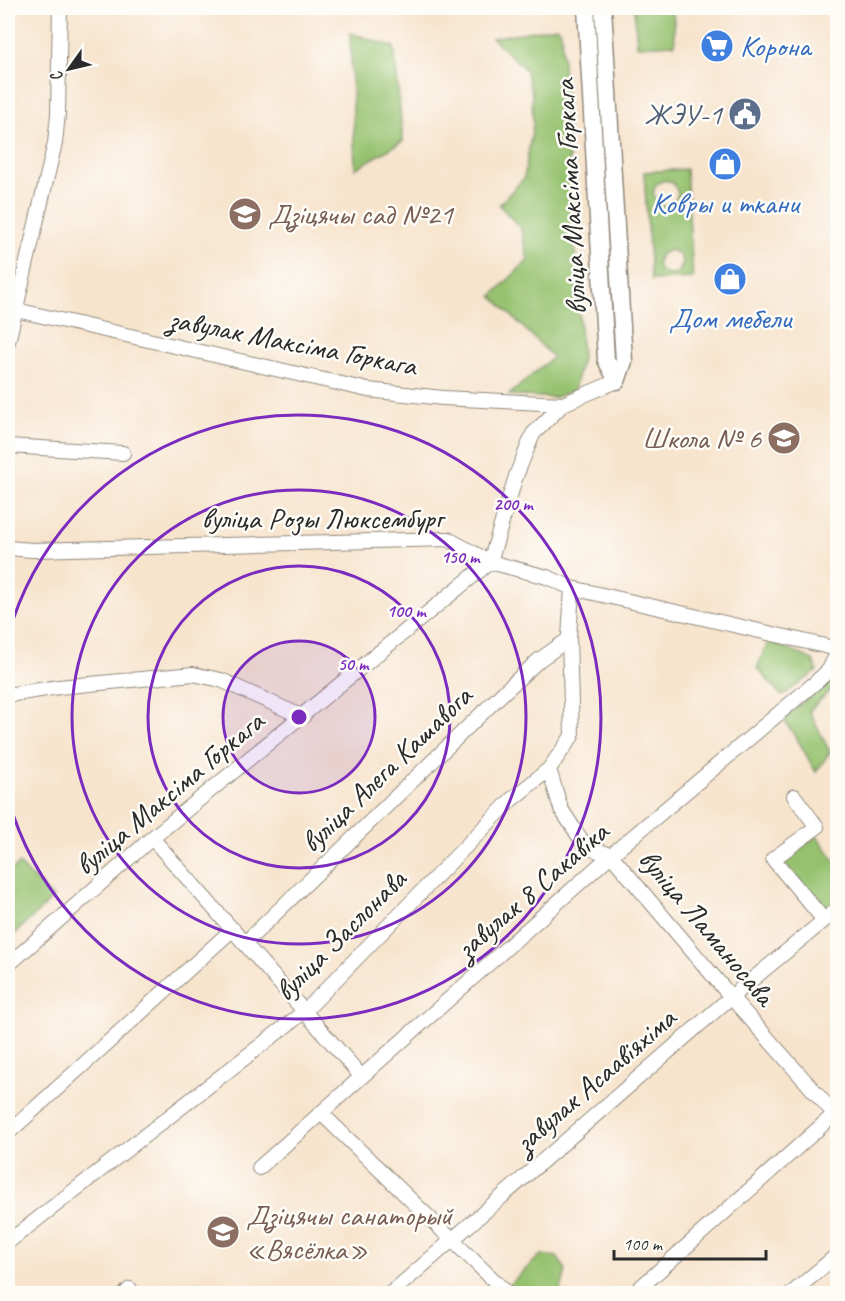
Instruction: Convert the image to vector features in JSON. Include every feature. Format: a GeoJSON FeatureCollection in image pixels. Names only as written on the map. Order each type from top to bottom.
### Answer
{"type":"FeatureCollection","features":[{"type":"Feature","properties":{"kind":"main road","name":"вуліца Максіма Горкага"},"geometry":{"type":"LineString","coordinates":[[586,8],[606,360],[617,381]]}},
{"type":"Feature","properties":{"kind":"main road","name":"вуліца Максіма Горкага"},"geometry":{"type":"LineString","coordinates":[[603,8],[624,361],[617,381]]}},
{"type":"Feature","properties":{"kind":"street"},"geometry":{"type":"LineString","coordinates":[[8,342],[55,143],[58,114],[60,8]]}},
{"type":"Feature","properties":{"kind":"street","name":"завулак Максіма Горкага"},"geometry":{"type":"LineString","coordinates":[[16,310],[368,390],[443,398],[562,404]]}},
{"type":"Feature","properties":{"kind":"street"},"geometry":{"type":"LineString","coordinates":[[490,562],[516,476],[533,434],[562,404],[617,381]]}},
{"type":"Feature","properties":{"kind":"street"},"geometry":{"type":"LineString","coordinates":[[8,446],[123,453]]}},
{"type":"Feature","properties":{"kind":"street","name":"вуліца Розы Люксембург"},"geometry":{"type":"LineString","coordinates":[[8,548],[32,550],[448,539],[490,562],[548,577],[572,588],[837,650]]}},
{"type":"Feature","properties":{"kind":"street","name":"вуліца Максіма Горкага"},"geometry":{"type":"LineString","coordinates":[[8,965],[152,838],[490,562]]}},
{"type":"Feature","properties":{"kind":"street","name":"вуліца Заслонава"},"geometry":{"type":"LineString","coordinates":[[8,1242],[305,1011],[511,800],[549,769],[572,736],[568,639],[572,588]]}},
{"type":"Feature","properties":{"kind":"street","name":"вуліца Алега Кашавога"},"geometry":{"type":"LineString","coordinates":[[245,944],[505,691],[539,660],[568,639]]}},
{"type":"Feature","properties":{"kind":"street","name":"завулак 8 Сакавіка"},"geometry":{"type":"LineString","coordinates":[[259,1168],[611,855],[816,682],[829,670],[837,650]]}},
{"type":"Feature","properties":{"kind":"street"},"geometry":{"type":"LineString","coordinates":[[8,695],[59,687],[193,674],[220,680],[303,717]]}},
{"type":"Feature","properties":{"kind":"street","name":"вуліца Ламаносава"},"geometry":{"type":"LineString","coordinates":[[549,769],[561,809],[586,847],[611,855],[731,998],[836,1114]]}},
{"type":"Feature","properties":{"kind":"street"},"geometry":{"type":"LineString","coordinates":[[794,796],[817,827],[773,859],[824,920]]}},
{"type":"Feature","properties":{"kind":"street"},"geometry":{"type":"LineString","coordinates":[[152,838],[361,1076]]}},
{"type":"Feature","properties":{"kind":"street","name":"завулак Асаавіяхіма"},"geometry":{"type":"LineString","coordinates":[[390,1293],[837,909]]}},
{"type":"Feature","properties":{"kind":"street"},"geometry":{"type":"LineString","coordinates":[[8,1133],[233,929]]}},
{"type":"Feature","properties":{"kind":"street"},"geometry":{"type":"LineString","coordinates":[[321,1113],[508,1293]]}},
{"type":"Feature","properties":{"kind":"street"},"geometry":{"type":"LineString","coordinates":[[633,1293],[836,1114]]}},
{"type":"Feature","properties":{"kind":"street"},"geometry":{"type":"LineString","coordinates":[[791,1293],[837,1254]]}},
{"type":"Feature","properties":{"kind":"green space"},"geometry":{"type":"Polygon","coordinates":[[[634,8],[673,8],[675,44],[637,46],[634,8]]]}},
{"type":"Feature","properties":{"kind":"green space"},"geometry":{"type":"Polygon","coordinates":[[[556,27],[561,31],[582,358],[574,390],[553,398],[509,395],[553,357],[492,296],[528,260],[521,229],[499,205],[524,178],[533,125],[532,94],[525,69],[492,38],[556,27]]]}},
{"type":"Feature","properties":{"kind":"green space"},"geometry":{"type":"Polygon","coordinates":[[[350,33],[394,47],[403,141],[355,169],[350,33]]]}},
{"type":"Feature","properties":{"kind":"green space"},"geometry":{"type":"Polygon","coordinates":[[[686,169],[693,278],[651,280],[644,172],[686,169]],[[665,180],[656,184],[653,193],[657,202],[666,206],[675,202],[678,193],[674,184],[665,180]],[[670,250],[661,254],[657,265],[661,272],[671,276],[679,272],[683,263],[679,254],[670,250]]]}},
{"type":"Feature","properties":{"kind":"green space"},"geometry":{"type":"Polygon","coordinates":[[[769,640],[813,660],[817,671],[782,696],[757,668],[769,640]]]}},
{"type":"Feature","properties":{"kind":"green space"},"geometry":{"type":"Polygon","coordinates":[[[837,678],[837,684],[809,711],[830,752],[816,772],[784,717],[832,679],[837,678]]]}},
{"type":"Feature","properties":{"kind":"green space"},"geometry":{"type":"Polygon","coordinates":[[[817,836],[837,864],[837,899],[823,911],[783,862],[817,836]]]}},
{"type":"Feature","properties":{"kind":"green space"},"geometry":{"type":"Polygon","coordinates":[[[19,864],[53,898],[8,940],[8,874],[19,864]]]}},
{"type":"Feature","properties":{"kind":"green space"},"geometry":{"type":"Polygon","coordinates":[[[541,1255],[557,1257],[566,1270],[560,1293],[518,1293],[509,1285],[541,1255]]]}},
{"type":"Feature","properties":{"kind":"place","name":"Корона"},"geometry":{"type":"Point","coordinates":[717,46]}},
{"type":"Feature","properties":{"kind":"place","name":"ЖЭУ-1"},"geometry":{"type":"Point","coordinates":[745,114]}},
{"type":"Feature","properties":{"kind":"place","name":"Ковры и ткани"},"geometry":{"type":"Point","coordinates":[725,164]}},
{"type":"Feature","properties":{"kind":"place","name":"Дзіцячы сад №21"},"geometry":{"type":"Point","coordinates":[245,214]}},
{"type":"Feature","properties":{"kind":"place","name":"Дом мебели"},"geometry":{"type":"Point","coordinates":[730,279]}},
{"type":"Feature","properties":{"kind":"place","name":"Школа № 6"},"geometry":{"type":"Point","coordinates":[784,438]}},
{"type":"Feature","properties":{"kind":"place","name":"Дзіцячы санаторый «Вясёлка»"},"geometry":{"type":"Point","coordinates":[223,1232]}}]}
